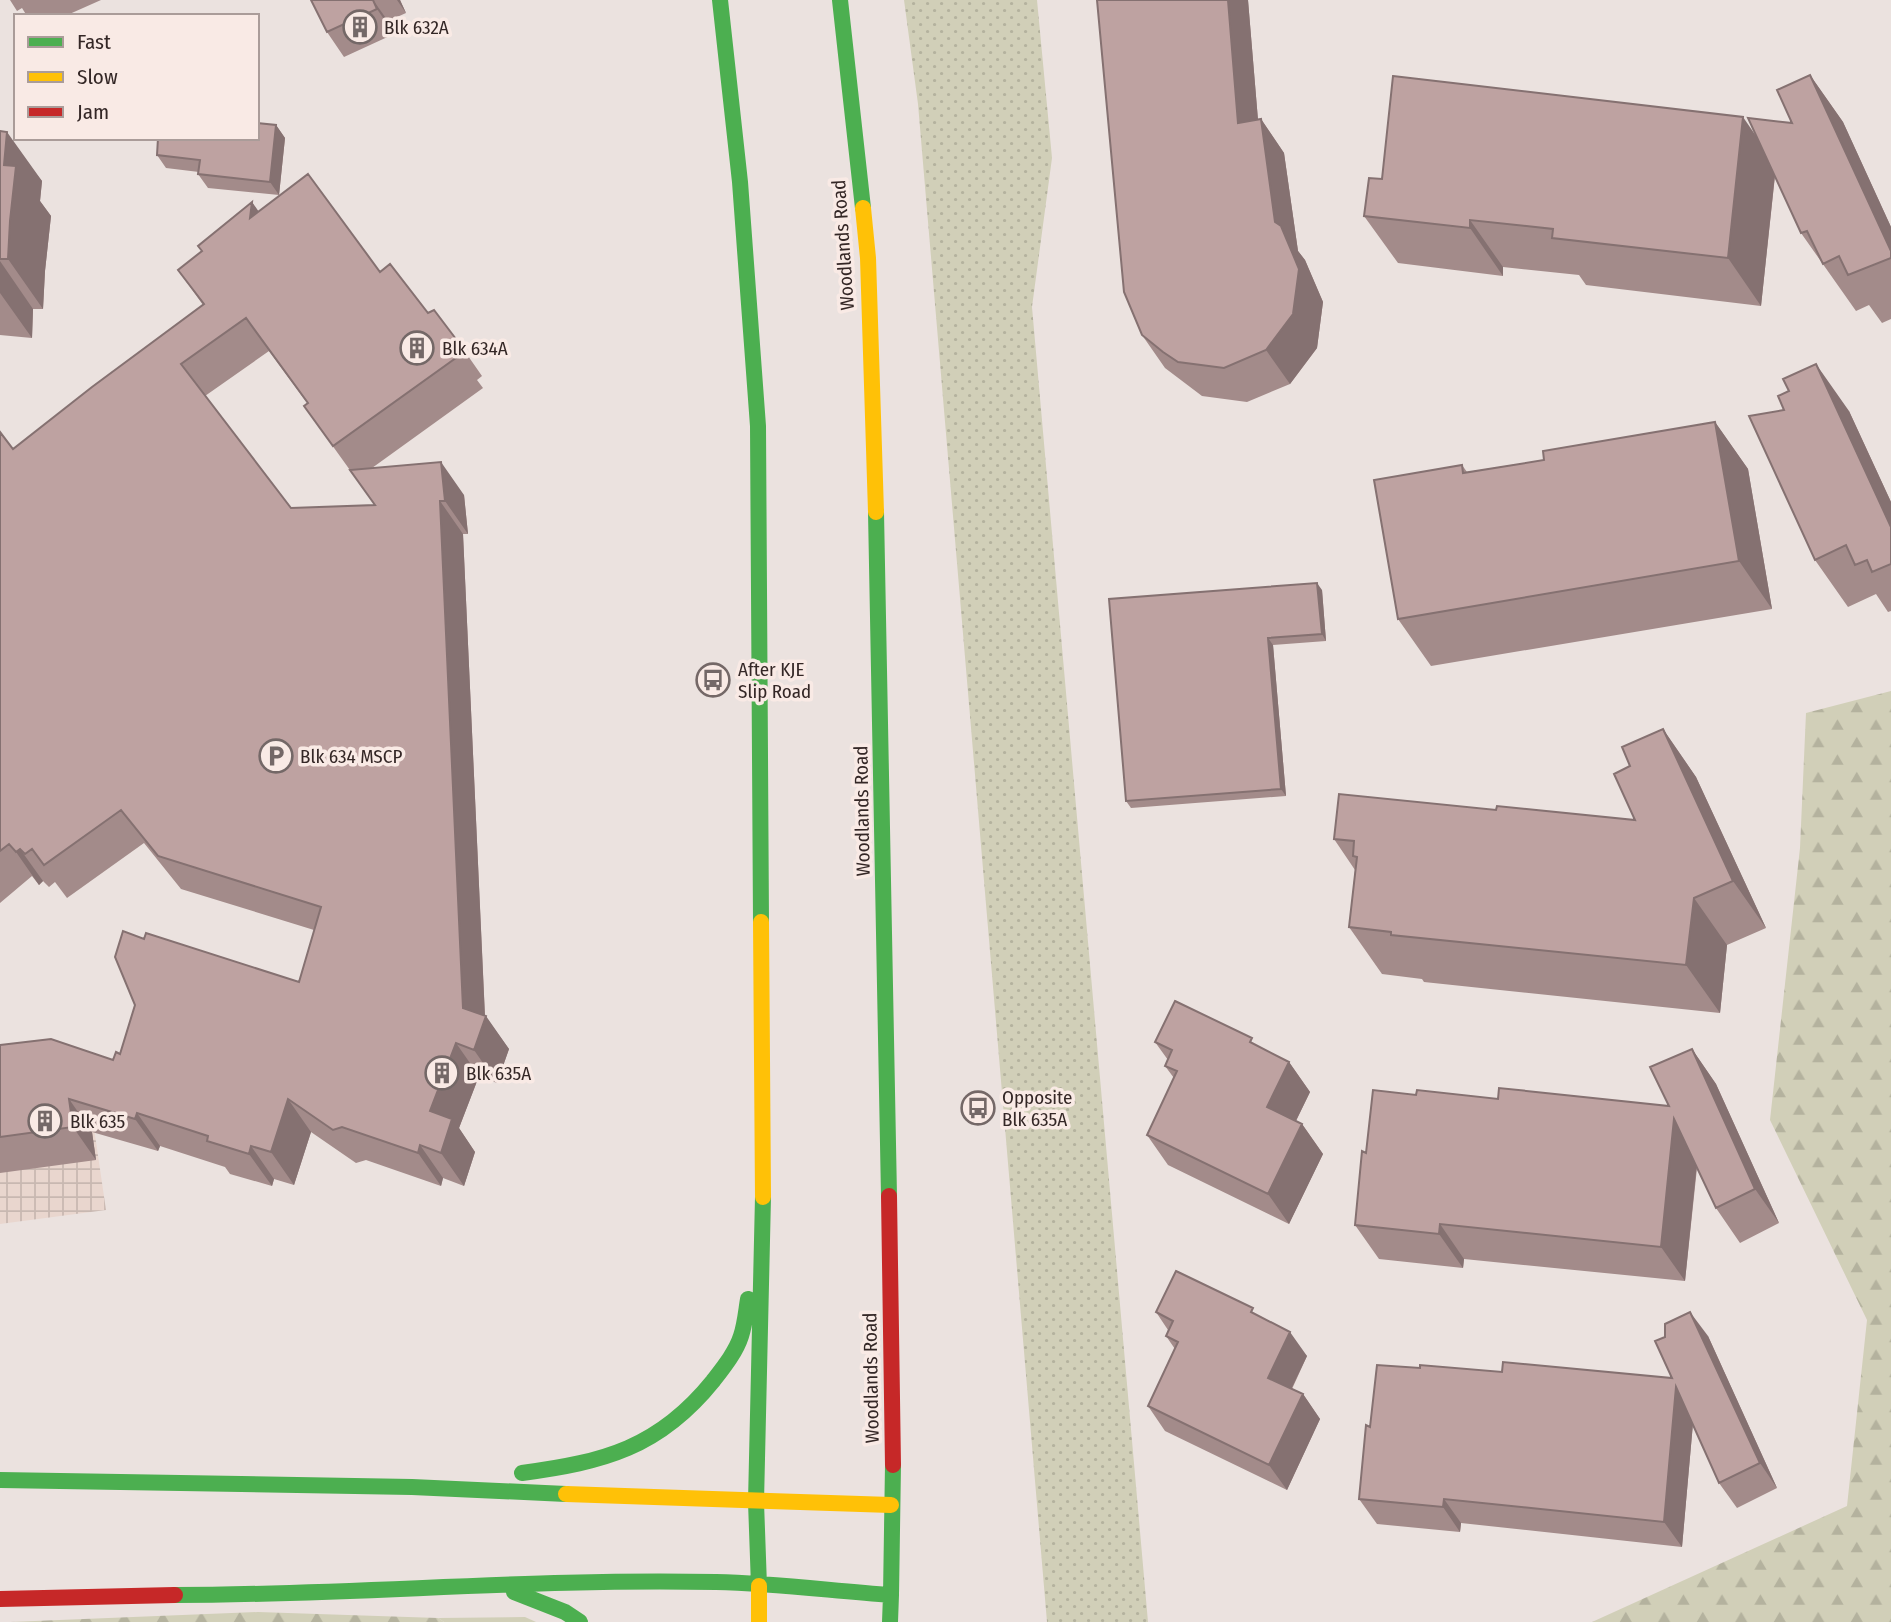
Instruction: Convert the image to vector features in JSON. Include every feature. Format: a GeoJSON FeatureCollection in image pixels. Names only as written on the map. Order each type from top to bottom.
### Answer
{"type":"FeatureCollection","features":[{"type":"Feature","properties":{"kind":"main road"},"geometry":{"type":"LineString","coordinates":[[720,0],[740,182],[758,426],[763,1229],[756,1502],[759,1622]]}},
{"type":"Feature","properties":{"kind":"main road","name":"Woodlands Road"},"geometry":{"type":"LineString","coordinates":[[840,0],[868,258],[875,447],[893,1437],[890,1622]]}},
{"type":"Feature","properties":{"kind":"main road"},"geometry":{"type":"LineString","coordinates":[[412,1487],[572,1467],[598,1461],[655,1435],[680,1417],[709,1387],[740,1338],[763,1229]]}},
{"type":"Feature","properties":{"kind":"main road"},"geometry":{"type":"LineString","coordinates":[[0,1480],[412,1487],[756,1502],[891,1504]]}},
{"type":"Feature","properties":{"kind":"main road"},"geometry":{"type":"LineString","coordinates":[[0,1600],[130,1595],[258,1595],[492,1584],[718,1582],[891,1595]]}},
{"type":"Feature","properties":{"kind":"main road"},"geometry":{"type":"LineString","coordinates":[[492,1584],[565,1612],[580,1622]]}},
{"type":"Feature","properties":{"kind":"green space"},"geometry":{"type":"Polygon","coordinates":[[[904,0],[1037,0],[1052,158],[1032,307],[1148,1622],[1047,1622],[918,104],[904,0]]]}},
{"type":"Feature","properties":{"kind":"green space"},"geometry":{"type":"Polygon","coordinates":[[[1891,691],[1891,1622],[1592,1622],[1847,1506],[1867,1320],[1770,1120],[1800,848],[1806,713],[1891,691]]]}},
{"type":"Feature","properties":{"kind":"green space"},"geometry":{"type":"Polygon","coordinates":[[[258,1612],[438,1618],[444,1622],[10,1622],[258,1612]]]}},
{"type":"Feature","properties":{"kind":"green space"},"geometry":{"type":"Polygon","coordinates":[[[525,1617],[536,1622],[444,1622],[438,1618],[525,1617]]]}},
{"type":"Feature","properties":{"kind":"shaded area"},"geometry":{"type":"Polygon","coordinates":[[[85,1067],[106,1210],[0,1224],[0,1079],[85,1067]]]}},
{"type":"Feature","properties":{"kind":"building"},"geometry":{"type":"Polygon","coordinates":[[[311,0],[373,0],[377,9],[327,32],[311,0]]]}},
{"type":"Feature","properties":{"kind":"building"},"geometry":{"type":"Polygon","coordinates":[[[1097,0],[1228,0],[1238,123],[1261,119],[1275,222],[1281,226],[1299,269],[1293,314],[1266,350],[1224,368],[1178,362],[1163,352],[1142,335],[1124,292],[1097,0]]]}},
{"type":"Feature","properties":{"kind":"building"},"geometry":{"type":"Polygon","coordinates":[[[1810,75],[1891,251],[1891,258],[1848,275],[1839,256],[1823,264],[1807,231],[1801,233],[1748,118],[1792,123],[1777,90],[1810,75]]]}},
{"type":"Feature","properties":{"kind":"building"},"geometry":{"type":"Polygon","coordinates":[[[1393,76],[1743,117],[1728,258],[1552,238],[1553,229],[1470,220],[1470,228],[1364,216],[1369,178],[1382,179],[1393,76]]]}},
{"type":"Feature","properties":{"kind":"building"},"geometry":{"type":"Polygon","coordinates":[[[259,123],[276,125],[270,182],[198,174],[200,160],[157,155],[158,140],[259,140],[259,123]]]}},
{"type":"Feature","properties":{"kind":"building"},"geometry":{"type":"Polygon","coordinates":[[[0,131],[7,132],[4,165],[16,166],[8,259],[0,259],[0,131]]]}},
{"type":"Feature","properties":{"kind":"building"},"geometry":{"type":"Polygon","coordinates":[[[308,174],[380,272],[390,264],[428,313],[434,310],[459,343],[454,347],[460,355],[333,446],[304,406],[308,403],[246,318],[181,364],[291,508],[375,505],[350,470],[441,462],[445,501],[440,501],[463,1008],[486,1016],[474,1050],[456,1043],[430,1111],[452,1119],[441,1153],[420,1145],[418,1153],[342,1127],[333,1130],[288,1099],[271,1152],[251,1146],[249,1154],[207,1141],[208,1136],[137,1113],[135,1119],[69,1099],[73,1127],[0,1137],[0,1045],[51,1039],[113,1060],[116,1052],[120,1054],[135,1005],[115,957],[123,931],[144,939],[146,933],[299,982],[321,907],[158,856],[121,810],[44,865],[32,849],[25,854],[20,849],[16,852],[9,844],[0,851],[0,432],[13,449],[204,304],[178,270],[202,251],[198,246],[252,202],[250,218],[308,174]]]}},
{"type":"Feature","properties":{"kind":"building"},"geometry":{"type":"Polygon","coordinates":[[[1816,364],[1891,527],[1891,564],[1872,572],[1867,560],[1855,565],[1846,545],[1815,560],[1749,416],[1784,410],[1778,396],[1789,391],[1783,379],[1816,364]]]}},
{"type":"Feature","properties":{"kind":"building"},"geometry":{"type":"Polygon","coordinates":[[[1715,422],[1739,561],[1398,619],[1374,480],[1462,465],[1463,473],[1544,460],[1543,451],[1715,422]]]}},
{"type":"Feature","properties":{"kind":"building"},"geometry":{"type":"Polygon","coordinates":[[[1317,583],[1322,634],[1268,638],[1281,789],[1126,801],[1109,599],[1317,583]]]}},
{"type":"Feature","properties":{"kind":"building"},"geometry":{"type":"Polygon","coordinates":[[[1663,729],[1733,881],[1694,898],[1686,965],[1391,935],[1391,932],[1349,927],[1357,857],[1353,856],[1354,841],[1334,839],[1339,794],[1496,810],[1497,806],[1635,820],[1614,774],[1630,766],[1622,747],[1663,729]]]}},
{"type":"Feature","properties":{"kind":"building"},"geometry":{"type":"Polygon","coordinates":[[[1175,1001],[1252,1038],[1250,1042],[1289,1062],[1267,1107],[1302,1124],[1268,1194],[1147,1135],[1177,1071],[1165,1066],[1172,1050],[1155,1042],[1175,1001]]]}},
{"type":"Feature","properties":{"kind":"building"},"geometry":{"type":"Polygon","coordinates":[[[1692,1049],[1755,1189],[1716,1208],[1674,1119],[1661,1247],[1440,1224],[1439,1234],[1355,1225],[1362,1151],[1366,1153],[1373,1090],[1416,1095],[1417,1090],[1498,1099],[1499,1088],[1669,1106],[1650,1067],[1692,1049]]]}},
{"type":"Feature","properties":{"kind":"building"},"geometry":{"type":"Polygon","coordinates":[[[1176,1271],[1253,1308],[1251,1312],[1290,1332],[1268,1378],[1303,1394],[1269,1465],[1148,1406],[1178,1342],[1166,1336],[1173,1321],[1156,1312],[1176,1271]]]}},
{"type":"Feature","properties":{"kind":"building"},"geometry":{"type":"Polygon","coordinates":[[[1690,1312],[1760,1463],[1719,1483],[1676,1387],[1664,1522],[1444,1499],[1443,1507],[1359,1499],[1366,1425],[1370,1427],[1377,1365],[1420,1368],[1420,1365],[1502,1372],[1503,1362],[1672,1378],[1655,1341],[1665,1337],[1665,1324],[1690,1312]]]}},
{"type":"Feature","properties":{"kind":"traffic: fast"},"geometry":{"type":"LineString","coordinates":[[720,0],[740,182],[758,426],[761,922]]}},
{"type":"Feature","properties":{"kind":"traffic: fast"},"geometry":{"type":"LineString","coordinates":[[840,0],[863,208]]}},
{"type":"Feature","properties":{"kind":"traffic: fast"},"geometry":{"type":"LineString","coordinates":[[876,512],[889,1196]]}},
{"type":"Feature","properties":{"kind":"traffic: fast"},"geometry":{"type":"LineString","coordinates":[[759,1586],[756,1502],[763,1197]]}},
{"type":"Feature","properties":{"kind":"traffic: fast"},"geometry":{"type":"LineString","coordinates":[[522,1473],[604,1457],[650,1437],[672,1422],[693,1404],[733,1354],[739,1342],[748,1299]]}},
{"type":"Feature","properties":{"kind":"traffic: fast"},"geometry":{"type":"LineString","coordinates":[[175,1595],[648,1581],[760,1584],[891,1595],[893,1465]]}},
{"type":"Feature","properties":{"kind":"traffic: fast"},"geometry":{"type":"LineString","coordinates":[[0,1480],[412,1487],[566,1494]]}},
{"type":"Feature","properties":{"kind":"traffic: fast"},"geometry":{"type":"LineString","coordinates":[[514,1592],[565,1612],[580,1622]]}},
{"type":"Feature","properties":{"kind":"traffic: fast"},"geometry":{"type":"LineString","coordinates":[[890,1622],[891,1595]]}},
{"type":"Feature","properties":{"kind":"traffic: slow"},"geometry":{"type":"LineString","coordinates":[[863,208],[868,258],[876,512]]}},
{"type":"Feature","properties":{"kind":"traffic: slow"},"geometry":{"type":"LineString","coordinates":[[761,922],[763,1197]]}},
{"type":"Feature","properties":{"kind":"traffic: slow"},"geometry":{"type":"LineString","coordinates":[[566,1494],[891,1505]]}},
{"type":"Feature","properties":{"kind":"traffic: slow"},"geometry":{"type":"LineString","coordinates":[[759,1586],[759,1622]]}},
{"type":"Feature","properties":{"kind":"traffic: jam"},"geometry":{"type":"LineString","coordinates":[[889,1196],[893,1465]]}},
{"type":"Feature","properties":{"kind":"traffic: jam"},"geometry":{"type":"LineString","coordinates":[[0,1599],[175,1595]]}},
{"type":"Feature","properties":{"kind":"place","name":"Blk 632A"},"geometry":{"type":"Point","coordinates":[360,27]}},
{"type":"Feature","properties":{"kind":"place","name":"Blk 634A"},"geometry":{"type":"Point","coordinates":[417,348]}},
{"type":"Feature","properties":{"kind":"place","name":"After KJE Slip Road"},"geometry":{"type":"Point","coordinates":[713,680]}},
{"type":"Feature","properties":{"kind":"place","name":"Blk 634 MSCP"},"geometry":{"type":"Point","coordinates":[276,756]}},
{"type":"Feature","properties":{"kind":"place","name":"Blk 635A"},"geometry":{"type":"Point","coordinates":[442,1073]}},
{"type":"Feature","properties":{"kind":"place","name":"Opposite Blk 635A"},"geometry":{"type":"Point","coordinates":[978,1108]}},
{"type":"Feature","properties":{"kind":"place","name":"Blk 635"},"geometry":{"type":"Point","coordinates":[45,1121]}}]}
